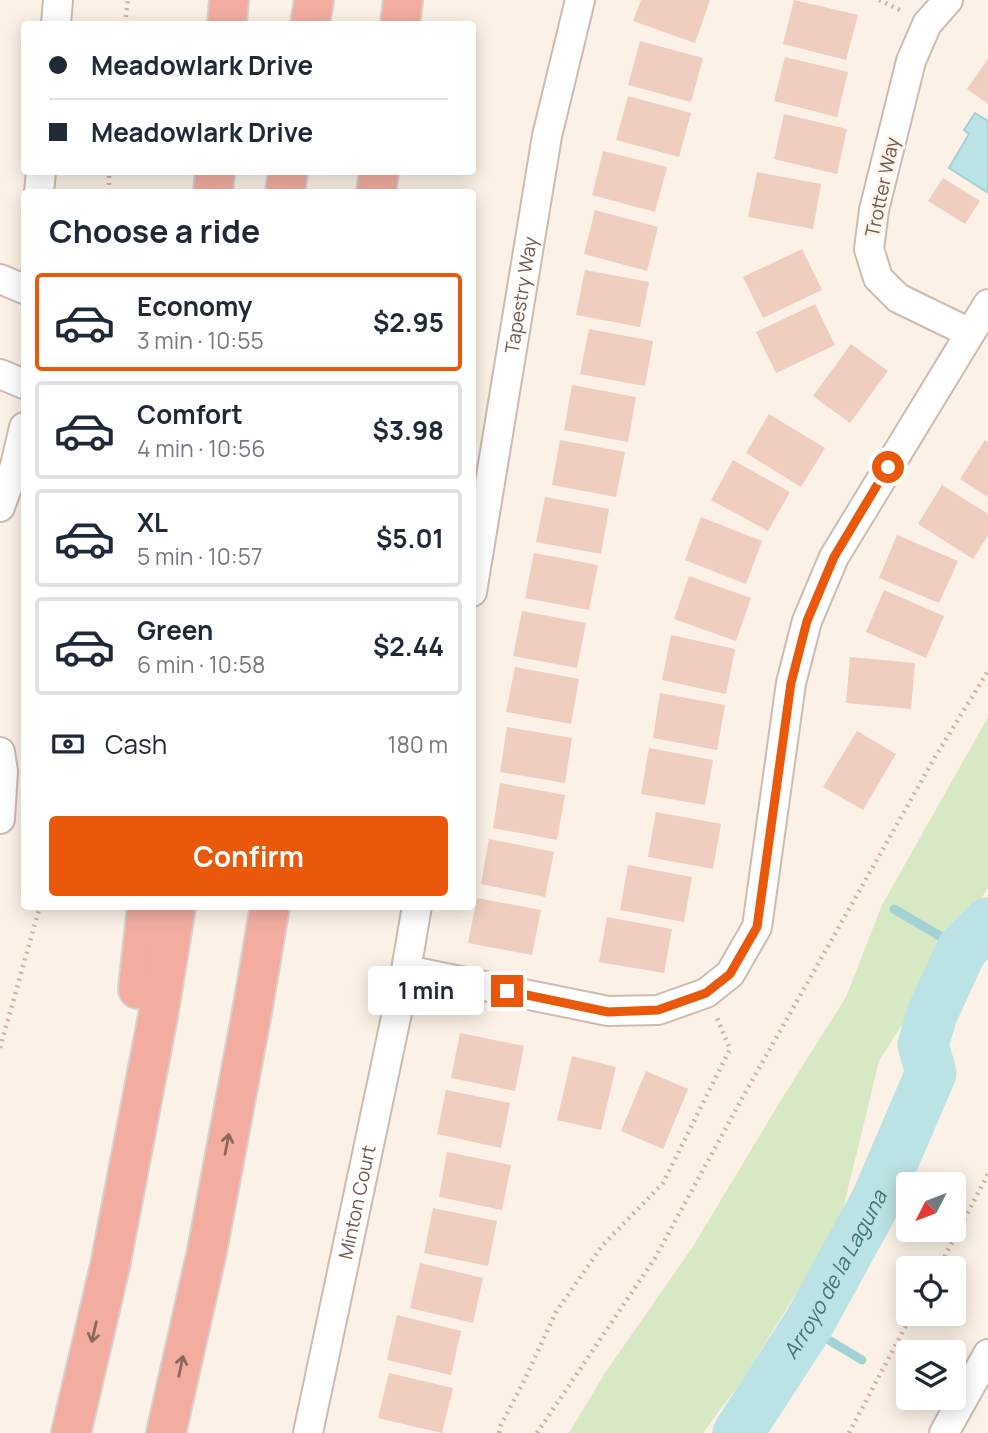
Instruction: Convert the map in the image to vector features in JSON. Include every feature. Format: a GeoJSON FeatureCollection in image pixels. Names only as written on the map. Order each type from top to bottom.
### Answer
{"type":"FeatureCollection","features":[{"type":"Feature","properties":{"kind":"highway"},"geometry":{"type":"LineString","coordinates":[[227,21],[229,0]]}},
{"type":"Feature","properties":{"kind":"highway"},"geometry":{"type":"LineString","coordinates":[[310,21],[314,0]]}},
{"type":"Feature","properties":{"kind":"highway"},"geometry":{"type":"LineString","coordinates":[[400,21],[403,0]]}},
{"type":"Feature","properties":{"kind":"highway"},"geometry":{"type":"LineString","coordinates":[[110,1266],[147,910]]}},
{"type":"Feature","properties":{"kind":"highway"},"geometry":{"type":"LineString","coordinates":[[71,1433],[110,1266],[175,910]]}},
{"type":"Feature","properties":{"kind":"highway"},"geometry":{"type":"LineString","coordinates":[[166,1433],[207,1251],[269,910]]}},
{"type":"Feature","properties":{"kind":"street"},"geometry":{"type":"LineString","coordinates":[[56,21],[58,0]]}},
{"type":"Feature","properties":{"kind":"street","name":"Tapestry Way"},"geometry":{"type":"LineString","coordinates":[[476,568],[547,136],[580,0]]}},
{"type":"Feature","properties":{"kind":"street","name":"Trotter Way"},"geometry":{"type":"LineString","coordinates":[[948,0],[927,24],[911,61],[874,210],[869,250],[878,278],[898,298],[970,333]]}},
{"type":"Feature","properties":{"kind":"street"},"geometry":{"type":"LineString","coordinates":[[0,279],[21,288]]}},
{"type":"Feature","properties":{"kind":"street"},"geometry":{"type":"LineString","coordinates":[[416,910],[406,970],[608,1012],[658,1010],[706,993],[730,974],[757,927],[791,683],[807,621],[834,557],[988,304]]}},
{"type":"Feature","properties":{"kind":"street"},"geometry":{"type":"LineString","coordinates":[[0,374],[21,383]]}},
{"type":"Feature","properties":{"kind":"street"},"geometry":{"type":"LineString","coordinates":[[0,507],[21,440]]}},
{"type":"Feature","properties":{"kind":"street"},"geometry":{"type":"LineString","coordinates":[[0,752],[3,771],[0,819]]}},
{"type":"Feature","properties":{"kind":"street","name":"Minton Court"},"geometry":{"type":"LineString","coordinates":[[308,1433],[406,970]]}},
{"type":"Feature","properties":{"kind":"street"},"geometry":{"type":"LineString","coordinates":[[944,1433],[988,1354]]}},
{"type":"Feature","properties":{"kind":"path"},"geometry":{"type":"LineString","coordinates":[[125,21],[128,0]]}},
{"type":"Feature","properties":{"kind":"path"},"geometry":{"type":"LineString","coordinates":[[537,1433],[655,1258],[935,757],[988,671]]}},
{"type":"Feature","properties":{"kind":"path"},"geometry":{"type":"LineString","coordinates":[[0,1048],[39,910]]}},
{"type":"Feature","properties":{"kind":"path"},"geometry":{"type":"LineString","coordinates":[[499,1433],[556,1312],[602,1246],[663,1183],[730,1049],[706,993]]}},
{"type":"Feature","properties":{"kind":"path"},"geometry":{"type":"LineString","coordinates":[[945,1256],[988,1174]]}},
{"type":"Feature","properties":{"kind":"path"},"geometry":{"type":"LineString","coordinates":[[849,1433],[906,1326]]}},
{"type":"Feature","properties":{"kind":"green space"},"geometry":{"type":"Polygon","coordinates":[[[988,717],[988,888],[879,1061],[840,1222],[743,1379],[703,1433],[569,1433],[605,1373],[692,1248],[846,997],[882,905],[988,717]]]}},
{"type":"Feature","properties":{"kind":"water"},"geometry":{"type":"Polygon","coordinates":[[[975,113],[988,121],[987,192],[949,168],[969,134],[964,130],[975,113]]]}},
{"type":"Feature","properties":{"kind":"building"},"geometry":{"type":"Polygon","coordinates":[[[641,0],[710,0],[695,43],[633,21],[641,0]]]}},
{"type":"Feature","properties":{"kind":"building"},"geometry":{"type":"Polygon","coordinates":[[[794,0],[858,15],[846,60],[783,44],[794,0]]]}},
{"type":"Feature","properties":{"kind":"building"},"geometry":{"type":"Polygon","coordinates":[[[640,41],[703,58],[691,102],[628,85],[640,41]]]}},
{"type":"Feature","properties":{"kind":"building"},"geometry":{"type":"Polygon","coordinates":[[[785,57],[848,72],[837,117],[774,101],[785,57]]]}},
{"type":"Feature","properties":{"kind":"building"},"geometry":{"type":"Polygon","coordinates":[[[988,59],[988,104],[967,89],[988,59]]]}},
{"type":"Feature","properties":{"kind":"building"},"geometry":{"type":"Polygon","coordinates":[[[628,96],[691,113],[679,157],[616,140],[628,96]]]}},
{"type":"Feature","properties":{"kind":"building"},"geometry":{"type":"Polygon","coordinates":[[[784,114],[847,129],[837,174],[774,159],[784,114]]]}},
{"type":"Feature","properties":{"kind":"building"},"geometry":{"type":"Polygon","coordinates":[[[603,151],[667,167],[655,212],[592,195],[603,151]]]}},
{"type":"Feature","properties":{"kind":"building"},"geometry":{"type":"Polygon","coordinates":[[[757,172],[821,184],[813,229],[748,217],[757,172]]]}},
{"type":"Feature","properties":{"kind":"building"},"geometry":{"type":"Polygon","coordinates":[[[943,178],[980,201],[965,224],[928,201],[943,178]]]}},
{"type":"Feature","properties":{"kind":"building"},"geometry":{"type":"Polygon","coordinates":[[[595,210],[658,227],[647,271],[584,254],[595,210]]]}},
{"type":"Feature","properties":{"kind":"building"},"geometry":{"type":"Polygon","coordinates":[[[802,249],[822,290],[763,318],[743,277],[802,249]]]}},
{"type":"Feature","properties":{"kind":"building"},"geometry":{"type":"Polygon","coordinates":[[[585,270],[649,282],[640,327],[576,315],[585,270]]]}},
{"type":"Feature","properties":{"kind":"building"},"geometry":{"type":"Polygon","coordinates":[[[815,304],[835,345],[776,373],[756,332],[815,304]]]}},
{"type":"Feature","properties":{"kind":"building"},"geometry":{"type":"Polygon","coordinates":[[[589,329],[653,341],[645,386],[580,374],[589,329]]]}},
{"type":"Feature","properties":{"kind":"building"},"geometry":{"type":"Polygon","coordinates":[[[851,344],[888,371],[850,423],[813,396],[851,344]]]}},
{"type":"Feature","properties":{"kind":"building"},"geometry":{"type":"Polygon","coordinates":[[[572,385],[636,397],[628,442],[564,430],[572,385]]]}},
{"type":"Feature","properties":{"kind":"building"},"geometry":{"type":"Polygon","coordinates":[[[769,414],[825,448],[801,487],[746,453],[769,414]]]}},
{"type":"Feature","properties":{"kind":"building"},"geometry":{"type":"Polygon","coordinates":[[[560,440],[625,452],[616,497],[552,485],[560,440]]]}},
{"type":"Feature","properties":{"kind":"building"},"geometry":{"type":"Polygon","coordinates":[[[985,440],[988,442],[988,497],[960,479],[985,440]]]}},
{"type":"Feature","properties":{"kind":"building"},"geometry":{"type":"Polygon","coordinates":[[[733,460],[790,492],[768,531],[711,500],[733,460]]]}},
{"type":"Feature","properties":{"kind":"building"},"geometry":{"type":"Polygon","coordinates":[[[942,485],[988,514],[988,535],[973,559],[918,524],[942,485]]]}},
{"type":"Feature","properties":{"kind":"building"},"geometry":{"type":"Polygon","coordinates":[[[545,497],[609,509],[601,554],[536,542],[545,497]]]}},
{"type":"Feature","properties":{"kind":"building"},"geometry":{"type":"Polygon","coordinates":[[[701,517],[762,541],[746,584],[685,560],[701,517]]]}},
{"type":"Feature","properties":{"kind":"building"},"geometry":{"type":"Polygon","coordinates":[[[897,535],[958,561],[939,603],[879,578],[897,535]]]}},
{"type":"Feature","properties":{"kind":"building"},"geometry":{"type":"Polygon","coordinates":[[[534,553],[598,565],[589,610],[525,598],[534,553]]]}},
{"type":"Feature","properties":{"kind":"building"},"geometry":{"type":"Polygon","coordinates":[[[689,576],[751,598],[736,641],[674,619],[689,576]]]}},
{"type":"Feature","properties":{"kind":"building"},"geometry":{"type":"Polygon","coordinates":[[[884,590],[944,616],[926,658],[866,632],[884,590]]]}},
{"type":"Feature","properties":{"kind":"building"},"geometry":{"type":"Polygon","coordinates":[[[522,611],[586,623],[577,668],[513,656],[522,611]]]}},
{"type":"Feature","properties":{"kind":"building"},"geometry":{"type":"Polygon","coordinates":[[[671,635],[735,649],[726,694],[662,680],[671,635]]]}},
{"type":"Feature","properties":{"kind":"building"},"geometry":{"type":"Polygon","coordinates":[[[850,657],[915,663],[911,709],[846,703],[850,657]]]}},
{"type":"Feature","properties":{"kind":"building"},"geometry":{"type":"Polygon","coordinates":[[[515,667],[579,679],[571,724],[506,712],[515,667]]]}},
{"type":"Feature","properties":{"kind":"building"},"geometry":{"type":"Polygon","coordinates":[[[660,693],[725,705],[717,750],[653,738],[660,693]]]}},
{"type":"Feature","properties":{"kind":"building"},"geometry":{"type":"Polygon","coordinates":[[[507,727],[572,738],[565,783],[500,772],[507,727]]]}},
{"type":"Feature","properties":{"kind":"building"},"geometry":{"type":"Polygon","coordinates":[[[857,731],[896,754],[863,810],[823,787],[857,731]]]}},
{"type":"Feature","properties":{"kind":"building"},"geometry":{"type":"Polygon","coordinates":[[[649,748],[713,760],[705,805],[641,794],[649,748]]]}},
{"type":"Feature","properties":{"kind":"building"},"geometry":{"type":"Polygon","coordinates":[[[500,783],[565,795],[557,840],[493,828],[500,783]]]}},
{"type":"Feature","properties":{"kind":"building"},"geometry":{"type":"Polygon","coordinates":[[[656,812],[721,824],[713,869],[648,857],[656,812]]]}},
{"type":"Feature","properties":{"kind":"building"},"geometry":{"type":"Polygon","coordinates":[[[489,839],[554,852],[545,897],[481,884],[489,839]]]}},
{"type":"Feature","properties":{"kind":"building"},"geometry":{"type":"Polygon","coordinates":[[[628,865],[692,877],[684,922],[620,910],[628,865]]]}},
{"type":"Feature","properties":{"kind":"building"},"geometry":{"type":"Polygon","coordinates":[[[477,898],[541,910],[532,955],[468,943],[477,898]]]}},
{"type":"Feature","properties":{"kind":"building"},"geometry":{"type":"Polygon","coordinates":[[[607,917],[672,929],[664,973],[599,962],[607,917]]]}},
{"type":"Feature","properties":{"kind":"building"},"geometry":{"type":"Polygon","coordinates":[[[460,1033],[524,1046],[515,1091],[451,1078],[460,1033]]]}},
{"type":"Feature","properties":{"kind":"building"},"geometry":{"type":"Polygon","coordinates":[[[572,1056],[616,1067],[601,1130],[557,1120],[572,1056]]]}},
{"type":"Feature","properties":{"kind":"building"},"geometry":{"type":"Polygon","coordinates":[[[646,1071],[688,1089],[663,1149],[621,1131],[646,1071]]]}},
{"type":"Feature","properties":{"kind":"building"},"geometry":{"type":"Polygon","coordinates":[[[446,1090],[510,1103],[501,1148],[437,1134],[446,1090]]]}},
{"type":"Feature","properties":{"kind":"building"},"geometry":{"type":"Polygon","coordinates":[[[447,1152],[511,1165],[502,1210],[439,1197],[447,1152]]]}},
{"type":"Feature","properties":{"kind":"building"},"geometry":{"type":"Polygon","coordinates":[[[433,1208],[497,1221],[488,1266],[424,1253],[433,1208]]]}},
{"type":"Feature","properties":{"kind":"building"},"geometry":{"type":"Polygon","coordinates":[[[420,1263],[483,1278],[473,1323],[410,1308],[420,1263]]]}},
{"type":"Feature","properties":{"kind":"building"},"geometry":{"type":"Polygon","coordinates":[[[397,1315],[461,1331],[451,1375],[387,1360],[397,1315]]]}},
{"type":"Feature","properties":{"kind":"building"},"geometry":{"type":"Polygon","coordinates":[[[389,1373],[453,1388],[442,1433],[378,1418],[389,1373]]]}},
{"type":"Feature","properties":{"kind":"waterway"},"geometry":{"type":"LineString","coordinates":[[894,909],[962,949]]}},
{"type":"Feature","properties":{"kind":"waterway","name":"Arroyo de la Laguna"},"geometry":{"type":"LineString","coordinates":[[738,1433],[808,1325],[876,1201],[931,1073],[923,1045],[932,1014],[962,949],[988,923]]}},
{"type":"Feature","properties":{"kind":"waterway"},"geometry":{"type":"LineString","coordinates":[[807,1327],[862,1360]]}},
{"type":"Feature","properties":{"kind":"route"},"geometry":{"type":"LineString","coordinates":[[507,991],[608,1012],[658,1010],[706,993],[730,974],[757,927],[791,683],[807,621],[834,557],[888,467]]}}]}
